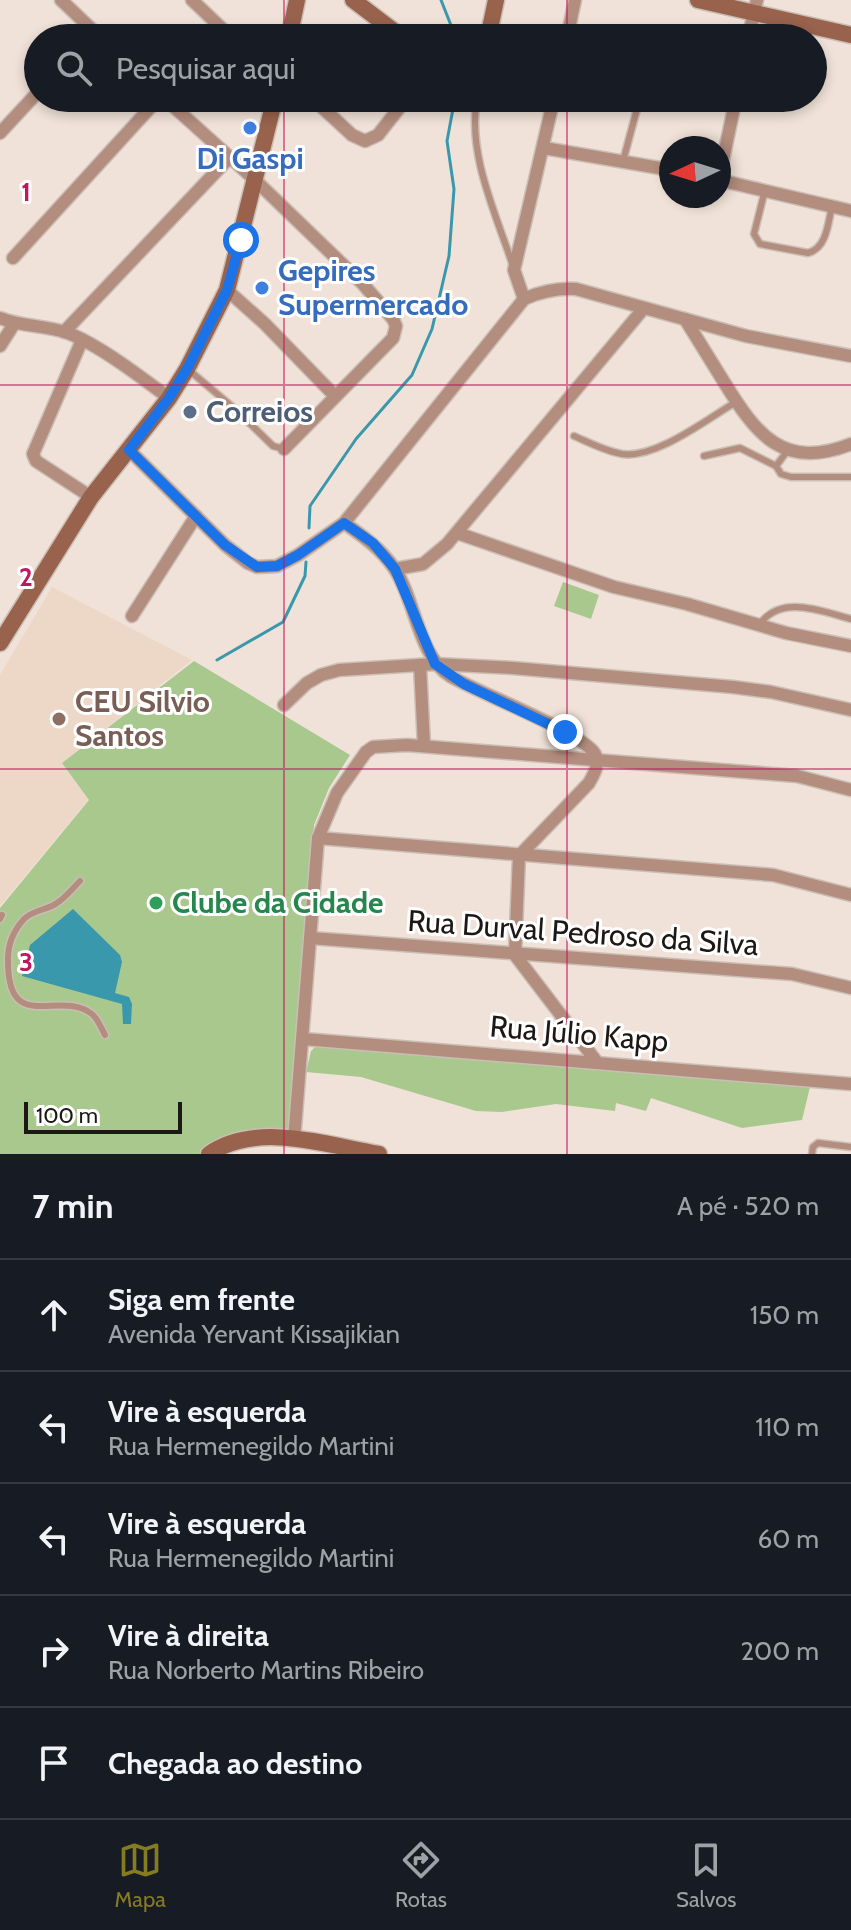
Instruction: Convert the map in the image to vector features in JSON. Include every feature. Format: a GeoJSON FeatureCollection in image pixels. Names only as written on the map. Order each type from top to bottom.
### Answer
{"type":"FeatureCollection","features":[{"type":"Feature","properties":{"kind":"main road"},"geometry":{"type":"LineString","coordinates":[[292,24],[297,0]]}},
{"type":"Feature","properties":{"kind":"main road"},"geometry":{"type":"LineString","coordinates":[[353,0],[385,24]]}},
{"type":"Feature","properties":{"kind":"main road"},"geometry":{"type":"LineString","coordinates":[[491,24],[496,0]]}},
{"type":"Feature","properties":{"kind":"main road"},"geometry":{"type":"LineString","coordinates":[[698,0],[755,6],[815,24]]}},
{"type":"Feature","properties":{"kind":"main road"},"geometry":{"type":"LineString","coordinates":[[827,28],[851,35]]}},
{"type":"Feature","properties":{"kind":"main road"},"geometry":{"type":"LineString","coordinates":[[0,643],[91,497],[169,398],[187,369],[227,290],[271,112]]}},
{"type":"Feature","properties":{"kind":"main road"},"geometry":{"type":"LineString","coordinates":[[209,1154],[243,1138],[294,1140],[378,1154]]}},
{"type":"Feature","properties":{"kind":"street"},"geometry":{"type":"LineString","coordinates":[[61,0],[83,24]]}},
{"type":"Feature","properties":{"kind":"street"},"geometry":{"type":"LineString","coordinates":[[570,24],[575,0]]}},
{"type":"Feature","properties":{"kind":"street"},"geometry":{"type":"LineString","coordinates":[[199,2],[219,24]]}},
{"type":"Feature","properties":{"kind":"street"},"geometry":{"type":"LineString","coordinates":[[0,133],[24,107]]}},
{"type":"Feature","properties":{"kind":"street"},"geometry":{"type":"LineString","coordinates":[[13,258],[149,112]]}},
{"type":"Feature","properties":{"kind":"street"},"geometry":{"type":"LineString","coordinates":[[178,112],[254,179],[363,284],[396,326],[393,338],[284,449]]}},
{"type":"Feature","properties":{"kind":"street"},"geometry":{"type":"LineString","coordinates":[[327,112],[352,135],[365,141],[378,135],[396,112]]}},
{"type":"Feature","properties":{"kind":"street"},"geometry":{"type":"LineString","coordinates":[[524,299],[514,270],[551,112]]}},
{"type":"Feature","properties":{"kind":"street"},"geometry":{"type":"LineString","coordinates":[[728,136],[733,112]]}},
{"type":"Feature","properties":{"kind":"street"},"geometry":{"type":"LineString","coordinates":[[544,148],[659,168]]}},
{"type":"Feature","properties":{"kind":"street"},"geometry":{"type":"LineString","coordinates":[[64,332],[229,158]]}},
{"type":"Feature","properties":{"kind":"street"},"geometry":{"type":"LineString","coordinates":[[731,182],[851,211]]}},
{"type":"Feature","properties":{"kind":"street"},"geometry":{"type":"LineString","coordinates":[[129,450],[248,563],[268,568],[298,555],[344,523],[524,299],[548,289],[576,289],[746,336],[851,356]]}},
{"type":"Feature","properties":{"kind":"street"},"geometry":{"type":"LineString","coordinates":[[227,290],[335,396]]}},
{"type":"Feature","properties":{"kind":"street"},"geometry":{"type":"LineString","coordinates":[[395,569],[423,564],[457,533],[644,308]]}},
{"type":"Feature","properties":{"kind":"street"},"geometry":{"type":"LineString","coordinates":[[0,318],[14,324],[64,332],[82,340],[169,398]]}},
{"type":"Feature","properties":{"kind":"street"},"geometry":{"type":"LineString","coordinates":[[685,319],[748,421],[763,437],[788,450],[825,451],[851,444]]}},
{"type":"Feature","properties":{"kind":"street"},"geometry":{"type":"LineString","coordinates":[[0,346],[14,324]]}},
{"type":"Feature","properties":{"kind":"street"},"geometry":{"type":"LineString","coordinates":[[82,340],[33,454],[36,461],[91,497]]}},
{"type":"Feature","properties":{"kind":"street"},"geometry":{"type":"LineString","coordinates":[[132,616],[196,516]]}},
{"type":"Feature","properties":{"kind":"street"},"geometry":{"type":"LineString","coordinates":[[344,523],[373,543],[395,569],[435,664],[464,684],[586,745],[598,761]]}},
{"type":"Feature","properties":{"kind":"street"},"geometry":{"type":"LineString","coordinates":[[457,533],[584,578],[851,646]]}},
{"type":"Feature","properties":{"kind":"street"},"geometry":{"type":"LineString","coordinates":[[284,705],[307,683],[339,670],[435,664],[733,687],[851,710]]}},
{"type":"Feature","properties":{"kind":"street"},"geometry":{"type":"LineString","coordinates":[[420,665],[424,746]]}},
{"type":"Feature","properties":{"kind":"street"},"geometry":{"type":"LineString","coordinates":[[294,1140],[318,838],[337,793],[366,752],[373,747],[424,746],[797,776],[851,790]]}},
{"type":"Feature","properties":{"kind":"street"},"geometry":{"type":"LineString","coordinates":[[596,1061],[515,955],[519,856],[581,793],[594,775],[598,761]]}},
{"type":"Feature","properties":{"kind":"street"},"geometry":{"type":"LineString","coordinates":[[318,838],[773,875],[851,895]]}},
{"type":"Feature","properties":{"kind":"street","name":"Rua Durval Pedroso da Silva"},"geometry":{"type":"LineString","coordinates":[[310,938],[792,974],[851,988]]}},
{"type":"Feature","properties":{"kind":"street","name":"Rua Júlio Kapp"},"geometry":{"type":"LineString","coordinates":[[303,1039],[851,1084]]}},
{"type":"Feature","properties":{"kind":"lane"},"geometry":{"type":"LineString","coordinates":[[475,112],[474,124],[482,170],[514,270]]}},
{"type":"Feature","properties":{"kind":"lane"},"geometry":{"type":"LineString","coordinates":[[623,161],[636,112]]}},
{"type":"Feature","properties":{"kind":"lane"},"geometry":{"type":"LineString","coordinates":[[765,190],[754,234],[760,244],[808,253],[815,251],[822,245],[832,206]]}},
{"type":"Feature","properties":{"kind":"lane"},"geometry":{"type":"LineString","coordinates":[[187,369],[273,446],[284,449]]}},
{"type":"Feature","properties":{"kind":"lane"},"geometry":{"type":"LineString","coordinates":[[574,436],[623,454],[647,453],[736,402]]}},
{"type":"Feature","properties":{"kind":"lane"},"geometry":{"type":"LineString","coordinates":[[704,456],[740,448],[791,477],[851,477]]}},
{"type":"Feature","properties":{"kind":"lane"},"geometry":{"type":"LineString","coordinates":[[776,466],[788,450]]}},
{"type":"Feature","properties":{"kind":"lane"},"geometry":{"type":"LineString","coordinates":[[759,625],[771,611],[792,606],[851,619]]}},
{"type":"Feature","properties":{"kind":"lane"},"geometry":{"type":"LineString","coordinates":[[80,881],[57,903],[25,918],[14,933],[9,944],[9,979],[14,995],[21,1001],[31,1006],[83,1009],[94,1016],[105,1035]]}},
{"type":"Feature","properties":{"kind":"lane"},"geometry":{"type":"LineString","coordinates":[[812,1154],[813,1147],[818,1143],[851,1147]]}},
{"type":"Feature","properties":{"kind":"shaded area","name":"CEU Silvio Santos"},"geometry":{"type":"Polygon","coordinates":[[[52,587],[192,660],[62,763],[89,799],[0,906],[0,675],[52,587]]]}},
{"type":"Feature","properties":{"kind":"green space"},"geometry":{"type":"Polygon","coordinates":[[[563,582],[599,595],[591,619],[554,606],[563,582]]]}},
{"type":"Feature","properties":{"kind":"green space","name":"Clube da Cidade"},"geometry":{"type":"Polygon","coordinates":[[[194,661],[350,755],[329,788],[314,825],[291,1132],[216,1154],[0,1154],[0,908],[89,800],[62,763],[194,661]]]}},
{"type":"Feature","properties":{"kind":"green space"},"geometry":{"type":"Polygon","coordinates":[[[316,1046],[811,1083],[802,1120],[742,1128],[651,1098],[646,1111],[616,1103],[615,1111],[556,1104],[502,1112],[476,1111],[361,1077],[306,1072],[311,1051],[316,1046]]]}},
{"type":"Feature","properties":{"kind":"water"},"geometry":{"type":"Polygon","coordinates":[[[73,909],[120,955],[122,962],[115,993],[129,997],[132,1004],[131,1024],[123,1024],[122,1004],[22,976],[30,945],[73,909]]]}},
{"type":"Feature","properties":{"kind":"waterway"},"geometry":{"type":"LineString","coordinates":[[441,0],[450,24]]}},
{"type":"Feature","properties":{"kind":"waterway"},"geometry":{"type":"LineString","coordinates":[[309,528],[310,506],[356,439],[412,375],[432,329],[449,256],[454,189],[447,141],[452,112]]}},
{"type":"Feature","properties":{"kind":"waterway"},"geometry":{"type":"LineString","coordinates":[[217,660],[283,622],[305,576],[306,562]]}},
{"type":"Feature","properties":{"kind":"place","name":"Di Gaspi"},"geometry":{"type":"Point","coordinates":[250,128]}},
{"type":"Feature","properties":{"kind":"place","name":"Gepires Supermercado"},"geometry":{"type":"Point","coordinates":[262,288]}},
{"type":"Feature","properties":{"kind":"place","name":"Correios"},"geometry":{"type":"Point","coordinates":[190,412]}},
{"type":"Feature","properties":{"kind":"place","name":"CEU Silvio Santos"},"geometry":{"type":"Point","coordinates":[59,719]}},
{"type":"Feature","properties":{"kind":"place","name":"Clube da Cidade"},"geometry":{"type":"Point","coordinates":[156,903]}},
{"type":"Feature","properties":{"kind":"route"},"geometry":{"type":"LineString","coordinates":[[241,240],[227,290],[187,369],[129,450],[225,545],[257,567],[277,566],[344,523],[373,543],[395,569],[435,664],[464,684],[565,732]]}}]}
